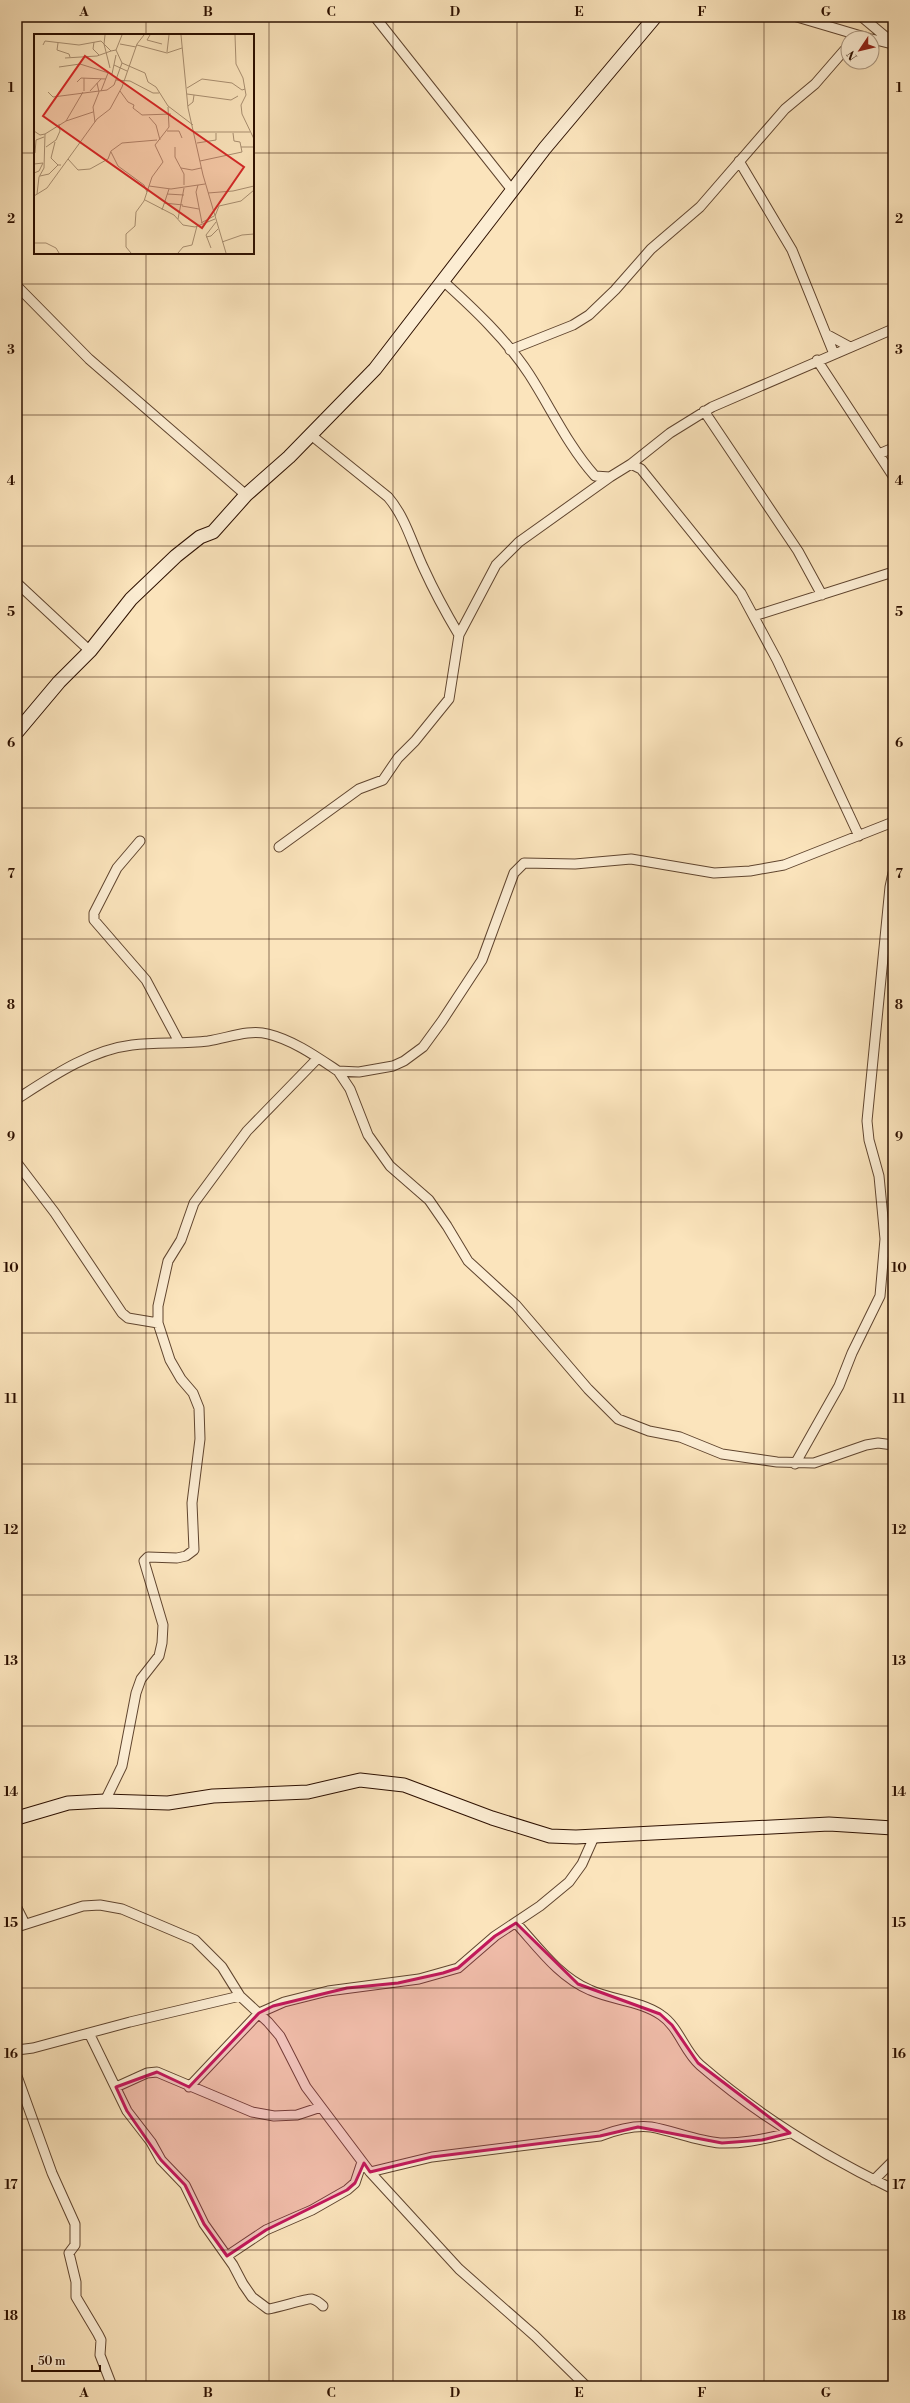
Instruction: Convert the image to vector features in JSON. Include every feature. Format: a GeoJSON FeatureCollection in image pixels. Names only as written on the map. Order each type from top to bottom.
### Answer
{"type":"FeatureCollection","features":[{"type":"Feature","properties":{"kind":"street"},"geometry":{"type":"LineString","coordinates":[[374,17],[512,190]]}},
{"type":"Feature","properties":{"kind":"street"},"geometry":{"type":"LineString","coordinates":[[17,732],[59,682],[90,651],[137,594],[176,556],[200,537],[213,532],[246,495],[311,435],[374,369],[512,190],[656,17]]}},
{"type":"Feature","properties":{"kind":"street"},"geometry":{"type":"LineString","coordinates":[[797,17],[840,31]]}},
{"type":"Feature","properties":{"kind":"street"},"geometry":{"type":"LineString","coordinates":[[866,18],[893,44]]}},
{"type":"Feature","properties":{"kind":"street"},"geometry":{"type":"LineString","coordinates":[[880,41],[893,44]]}},
{"type":"Feature","properties":{"kind":"street"},"geometry":{"type":"LineString","coordinates":[[510,350],[573,325],[589,314],[615,290],[652,249],[700,207],[785,109],[815,84],[840,55]]}},
{"type":"Feature","properties":{"kind":"street"},"geometry":{"type":"LineString","coordinates":[[739,162],[792,250],[834,354]]}},
{"type":"Feature","properties":{"kind":"street"},"geometry":{"type":"LineString","coordinates":[[442,280],[468,303],[510,350],[528,373],[595,476],[610,477]]}},
{"type":"Feature","properties":{"kind":"street"},"geometry":{"type":"LineString","coordinates":[[17,286],[89,359],[246,495]]}},
{"type":"Feature","properties":{"kind":"street"},"geometry":{"type":"LineString","coordinates":[[279,847],[359,789],[383,780],[398,758],[415,741],[449,699],[459,635],[473,611],[486,582],[504,554],[610,477],[631,464],[670,433],[704,411],[817,360],[893,329]]}},
{"type":"Feature","properties":{"kind":"street"},"geometry":{"type":"LineString","coordinates":[[826,334],[850,347]]}},
{"type":"Feature","properties":{"kind":"street"},"geometry":{"type":"LineString","coordinates":[[817,360],[893,476]]}},
{"type":"Feature","properties":{"kind":"street"},"geometry":{"type":"LineString","coordinates":[[704,411],[798,551],[822,595]]}},
{"type":"Feature","properties":{"kind":"street"},"geometry":{"type":"LineString","coordinates":[[311,435],[388,497],[396,506],[404,520],[424,569],[459,635]]}},
{"type":"Feature","properties":{"kind":"street"},"geometry":{"type":"LineString","coordinates":[[879,454],[893,448]]}},
{"type":"Feature","properties":{"kind":"street"},"geometry":{"type":"LineString","coordinates":[[631,464],[641,469],[741,593],[777,660],[859,836]]}},
{"type":"Feature","properties":{"kind":"street"},"geometry":{"type":"LineString","coordinates":[[754,616],[893,572]]}},
{"type":"Feature","properties":{"kind":"street"},"geometry":{"type":"LineString","coordinates":[[17,583],[90,651]]}},
{"type":"Feature","properties":{"kind":"street"},"geometry":{"type":"LineString","coordinates":[[338,1071],[359,1072],[393,1066],[404,1062],[422,1046],[442,1021],[482,960],[514,873],[524,863],[575,864],[631,859],[714,873],[750,871],[784,865],[893,822]]}},
{"type":"Feature","properties":{"kind":"street"},"geometry":{"type":"LineString","coordinates":[[140,841],[117,868],[94,912],[94,920],[146,980],[179,1042]]}},
{"type":"Feature","properties":{"kind":"street"},"geometry":{"type":"LineString","coordinates":[[795,1464],[839,1386],[852,1353],[880,1296],[885,1239],[879,1176],[868,1140],[867,1121],[877,1033],[890,887],[893,873]]}},
{"type":"Feature","properties":{"kind":"street"},"geometry":{"type":"LineString","coordinates":[[17,1099],[50,1078],[102,1053],[130,1045],[207,1041],[242,1034],[268,1034],[318,1058],[338,1071],[350,1089],[368,1135],[390,1166],[429,1200],[473,1267],[516,1305],[588,1389],[618,1420],[649,1431],[680,1437],[722,1454],[795,1464],[814,1463],[866,1445],[878,1443],[893,1445]]}},
{"type":"Feature","properties":{"kind":"street"},"geometry":{"type":"LineString","coordinates":[[105,1801],[122,1766],[141,1679],[158,1656],[162,1643],[163,1625],[144,1561],[148,1557],[186,1556],[194,1550],[195,1543],[192,1503],[200,1439],[199,1408],[193,1393],[181,1379],[170,1360],[158,1323],[158,1306],[168,1261],[180,1240],[194,1203],[257,1119],[318,1058]]}},
{"type":"Feature","properties":{"kind":"street"},"geometry":{"type":"LineString","coordinates":[[350,1089],[359,1072]]}},
{"type":"Feature","properties":{"kind":"street"},"geometry":{"type":"LineString","coordinates":[[17,1163],[55,1213],[122,1313],[128,1318],[158,1323]]}},
{"type":"Feature","properties":{"kind":"street"},"geometry":{"type":"LineString","coordinates":[[17,1818],[68,1803],[105,1801],[168,1803],[213,1796],[308,1792],[360,1780],[404,1784],[492,1818],[550,1836],[594,1837],[829,1824],[893,1828]]}},
{"type":"Feature","properties":{"kind":"street"},"geometry":{"type":"LineString","coordinates":[[188,2087],[259,2013],[284,2002],[328,1991],[398,1983],[443,1973],[458,1968],[495,1936],[516,1923],[569,1882],[582,1864],[594,1837]]}},
{"type":"Feature","properties":{"kind":"street"},"geometry":{"type":"LineString","coordinates":[[17,1908],[21,1925],[83,1906],[100,1905],[122,1909],[195,1940],[222,1967],[240,1996],[259,2013],[280,2036],[296,2070],[321,2107],[370,2172],[459,2269],[535,2336],[586,2386]]}},
{"type":"Feature","properties":{"kind":"street"},"geometry":{"type":"LineString","coordinates":[[516,1923],[558,1968],[578,1984],[660,2014],[672,2025],[687,2051],[698,2063],[790,2133],[893,2189]]}},
{"type":"Feature","properties":{"kind":"street"},"geometry":{"type":"LineString","coordinates":[[17,2050],[33,2048],[240,1996]]}},
{"type":"Feature","properties":{"kind":"street"},"geometry":{"type":"LineString","coordinates":[[89,2033],[107,2074],[116,2087],[127,2111],[151,2142],[161,2160],[185,2184],[204,2224],[227,2256],[243,2284],[261,2305],[268,2309],[279,2308],[308,2299],[313,2299],[323,2306]]}},
{"type":"Feature","properties":{"kind":"street"},"geometry":{"type":"LineString","coordinates":[[116,2087],[135,2078],[156,2072],[176,2079],[188,2087],[252,2112],[274,2116],[297,2115],[321,2107]]}},
{"type":"Feature","properties":{"kind":"street"},"geometry":{"type":"LineString","coordinates":[[17,2076],[20,2095],[75,2224],[75,2244],[69,2253],[76,2282],[76,2297],[98,2334],[100,2340],[100,2355],[112,2386]]}},
{"type":"Feature","properties":{"kind":"street"},"geometry":{"type":"LineString","coordinates":[[370,2172],[432,2157],[593,2136],[638,2127],[651,2127],[722,2143],[748,2142],[790,2133]]}},
{"type":"Feature","properties":{"kind":"street"},"geometry":{"type":"LineString","coordinates":[[874,2180],[893,2161]]}},
{"type":"Feature","properties":{"kind":"street"},"geometry":{"type":"LineString","coordinates":[[227,2256],[266,2230],[312,2210],[347,2190],[355,2183],[362,2162]]}},
{"type":"Feature","properties":{"kind":"highlighted area"},"geometry":{"type":"Polygon","coordinates":[[[516,1923],[578,1984],[660,2014],[672,2025],[698,2063],[790,2133],[762,2140],[722,2143],[638,2127],[600,2136],[432,2157],[370,2172],[364,2163],[355,2183],[347,2190],[266,2230],[227,2256],[204,2224],[185,2185],[161,2160],[127,2111],[116,2087],[157,2072],[189,2087],[259,2013],[273,2006],[347,1988],[398,1983],[443,1973],[458,1968],[495,1936],[516,1923]]]}}]}
